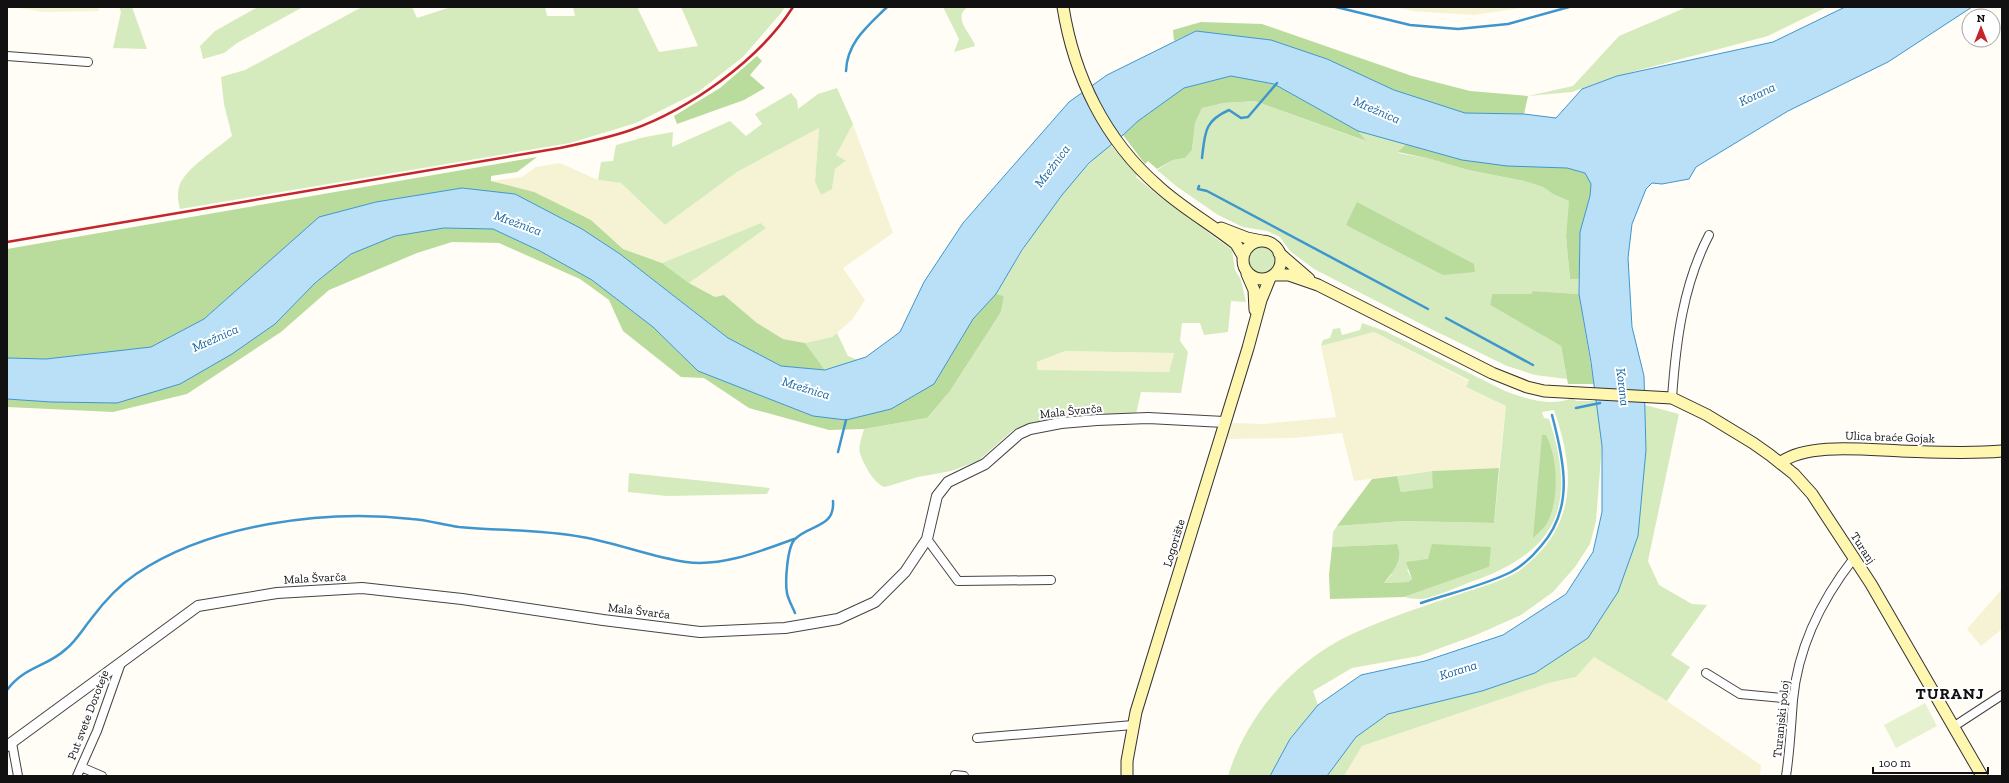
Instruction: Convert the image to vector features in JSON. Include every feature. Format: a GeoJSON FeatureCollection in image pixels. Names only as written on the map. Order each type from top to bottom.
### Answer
{"type":"FeatureCollection","features":[{"type":"Feature","properties":{"kind":"main road"},"geometry":{"type":"LineString","coordinates":[[1063,7],[1069,41],[1082,77],[1111,134],[1144,173],[1169,195],[1236,244],[1243,256]]}},
{"type":"Feature","properties":{"kind":"main road"},"geometry":{"type":"LineString","coordinates":[[1206,221],[1247,238],[1263,241],[1273,245],[1318,286]]}},
{"type":"Feature","properties":{"kind":"main road"},"geometry":{"type":"LineString","coordinates":[[1263,241],[1252,244],[1248,247],[1243,256],[1242,263],[1248,274],[1258,280],[1272,276],[1289,275],[1318,286]]}},
{"type":"Feature","properties":{"kind":"main road"},"geometry":{"type":"LineString","coordinates":[[1272,276],[1280,265],[1280,253]]}},
{"type":"Feature","properties":{"kind":"main road","name":"Logorište"},"geometry":{"type":"LineString","coordinates":[[1248,274],[1254,290],[1256,318]]}},
{"type":"Feature","properties":{"kind":"main road","name":"Logorište"},"geometry":{"type":"LineString","coordinates":[[1127,776],[1126,761],[1133,725],[1256,318],[1272,276]]}},
{"type":"Feature","properties":{"kind":"main road","name":"Turanj"},"geometry":{"type":"LineString","coordinates":[[1318,286],[1514,383],[1536,390],[1660,396],[1672,398],[1707,415],[1753,443],[1780,463],[1812,494],[1854,558],[1982,776]]}},
{"type":"Feature","properties":{"kind":"main road","name":"Ulica braće Gojak"},"geometry":{"type":"LineString","coordinates":[[1780,463],[1786,459],[1806,453],[1849,448],[1947,452],[2002,451]]}},
{"type":"Feature","properties":{"kind":"street"},"geometry":{"type":"LineString","coordinates":[[7,56],[88,62]]}},
{"type":"Feature","properties":{"kind":"street"},"geometry":{"type":"LineString","coordinates":[[1672,398],[1676,348],[1689,286],[1696,259],[1709,235]]}},
{"type":"Feature","properties":{"kind":"street","name":"Mala Švarča"},"geometry":{"type":"LineString","coordinates":[[10,744],[198,606],[277,593],[355,589],[462,598],[603,620],[700,632],[785,628],[838,619],[875,602],[905,572],[927,539],[937,496],[948,482],[985,464],[1010,441],[1030,429],[1061,423],[1148,418],[1224,422]]}},
{"type":"Feature","properties":{"kind":"street"},"geometry":{"type":"LineString","coordinates":[[927,539],[958,581],[1051,580]]}},
{"type":"Feature","properties":{"kind":"street","name":"Turanjski poloj"},"geometry":{"type":"LineString","coordinates":[[1786,776],[1792,730],[1793,699],[1806,643],[1815,618],[1834,583],[1854,558]]}},
{"type":"Feature","properties":{"kind":"street","name":"Put svete Doroteje"},"geometry":{"type":"LineString","coordinates":[[77,776],[96,731],[121,663]]}},
{"type":"Feature","properties":{"kind":"street"},"geometry":{"type":"LineString","coordinates":[[1706,673],[1740,694],[1793,699]]}},
{"type":"Feature","properties":{"kind":"street"},"geometry":{"type":"LineString","coordinates":[[1953,727],[2002,695]]}},
{"type":"Feature","properties":{"kind":"street"},"geometry":{"type":"LineString","coordinates":[[977,738],[1133,725]]}},
{"type":"Feature","properties":{"kind":"street"},"geometry":{"type":"LineString","coordinates":[[10,744],[18,776]]}},
{"type":"Feature","properties":{"kind":"street"},"geometry":{"type":"LineString","coordinates":[[81,767],[102,776]]}},
{"type":"Feature","properties":{"kind":"street"},"geometry":{"type":"LineString","coordinates":[[955,775],[964,776]]}},
{"type":"Feature","properties":{"kind":"shaded area"},"geometry":{"type":"Polygon","coordinates":[[[13,7],[98,7],[99,11],[44,12],[13,7]]]}},
{"type":"Feature","properties":{"kind":"shaded area"},"geometry":{"type":"Polygon","coordinates":[[[1395,7],[1528,7],[1474,15],[1412,11],[1395,7]]]}},
{"type":"Feature","properties":{"kind":"shaded area"},"geometry":{"type":"Polygon","coordinates":[[[853,124],[893,233],[843,268],[865,300],[852,320],[832,337],[805,343],[783,339],[757,323],[724,295],[715,297],[689,283],[766,228],[761,223],[662,263],[623,249],[591,220],[491,181],[522,177],[536,167],[560,163],[598,180],[621,183],[665,225],[737,172],[819,128],[815,182],[821,195],[832,189],[835,169],[846,162],[835,155],[853,124]]]}},
{"type":"Feature","properties":{"kind":"shaded area"},"geometry":{"type":"Polygon","coordinates":[[[1374,332],[1469,381],[1466,387],[1506,406],[1499,468],[1432,471],[1354,481],[1342,433],[1294,438],[1227,439],[1232,423],[1263,424],[1336,417],[1321,346],[1374,332]]]}},
{"type":"Feature","properties":{"kind":"shaded area"},"geometry":{"type":"Polygon","coordinates":[[[1065,351],[1174,353],[1169,372],[1037,371],[1037,362],[1065,351]]]}},
{"type":"Feature","properties":{"kind":"shaded area"},"geometry":{"type":"Polygon","coordinates":[[[2002,589],[2002,629],[1981,646],[1967,629],[2002,589]]]}},
{"type":"Feature","properties":{"kind":"shaded area"},"geometry":{"type":"Polygon","coordinates":[[[1594,657],[1667,701],[1761,765],[1760,776],[1344,776],[1362,746],[1549,683],[1576,677],[1594,657]]]}},
{"type":"Feature","properties":{"kind":"green space"},"geometry":{"type":"Polygon","coordinates":[[[119,7],[132,7],[147,49],[113,48],[121,12],[119,7]]]}},
{"type":"Feature","properties":{"kind":"green space"},"geometry":{"type":"Polygon","coordinates":[[[258,7],[303,7],[237,43],[224,53],[203,59],[200,46],[215,31],[258,7]]]}},
{"type":"Feature","properties":{"kind":"green space"},"geometry":{"type":"Polygon","coordinates":[[[362,7],[412,7],[417,18],[451,7],[545,7],[547,16],[575,16],[573,7],[637,7],[659,52],[698,46],[681,7],[785,7],[743,57],[698,92],[636,123],[570,143],[180,209],[178,193],[182,180],[194,167],[232,136],[224,104],[221,77],[245,70],[362,7]]]}},
{"type":"Feature","properties":{"kind":"green space"},"geometry":{"type":"Polygon","coordinates":[[[943,7],[968,7],[963,11],[962,21],[975,46],[954,52],[959,39],[943,7]]]}},
{"type":"Feature","properties":{"kind":"green space"},"geometry":{"type":"Polygon","coordinates":[[[1687,7],[1827,7],[1768,36],[1617,76],[1572,92],[1528,96],[1573,86],[1619,36],[1687,7]]]}},
{"type":"Feature","properties":{"kind":"green space"},"geometry":{"type":"Polygon","coordinates":[[[1201,22],[1262,24],[1412,76],[1470,91],[1528,96],[1524,114],[1465,113],[1394,90],[1327,59],[1271,40],[1196,31],[1174,41],[1173,30],[1201,22]]]}},
{"type":"Feature","properties":{"kind":"green space"},"geometry":{"type":"Polygon","coordinates":[[[757,56],[762,61],[750,75],[765,88],[744,100],[677,124],[674,116],[720,88],[757,56]]]}},
{"type":"Feature","properties":{"kind":"green space"},"geometry":{"type":"Polygon","coordinates":[[[1231,76],[1274,84],[1358,131],[1366,141],[1255,101],[1224,103],[1202,108],[1195,123],[1192,150],[1185,158],[1173,160],[1157,169],[1148,161],[1145,164],[1123,135],[1138,121],[1184,88],[1231,76]]]}},
{"type":"Feature","properties":{"kind":"green space"},"geometry":{"type":"Polygon","coordinates":[[[837,88],[853,124],[836,155],[846,161],[835,169],[832,189],[821,195],[815,182],[819,128],[737,172],[665,225],[621,183],[598,180],[601,162],[613,161],[616,145],[645,137],[673,132],[672,147],[730,121],[746,136],[762,124],[755,114],[791,93],[797,100],[798,109],[818,94],[837,88]]]}},
{"type":"Feature","properties":{"kind":"green space"},"geometry":{"type":"Polygon","coordinates":[[[1255,101],[1365,141],[1358,131],[1406,144],[1398,153],[1427,158],[1468,170],[1524,181],[1543,187],[1553,194],[1570,201],[1566,237],[1570,279],[1579,279],[1579,294],[1533,291],[1531,294],[1492,294],[1490,305],[1561,346],[1567,379],[1535,375],[1507,366],[1427,327],[1314,269],[1290,251],[1280,237],[1267,231],[1243,227],[1218,215],[1176,186],[1157,170],[1173,160],[1185,158],[1192,150],[1195,123],[1202,108],[1224,103],[1255,101]]]}},
{"type":"Feature","properties":{"kind":"green space"},"geometry":{"type":"Polygon","coordinates":[[[1110,144],[1137,174],[1136,177],[1160,197],[1232,250],[1235,270],[1241,280],[1246,302],[1231,301],[1228,332],[1204,335],[1200,323],[1182,323],[1180,341],[1188,352],[1181,393],[1141,392],[1136,414],[1061,418],[1027,425],[1013,430],[978,461],[951,471],[918,477],[885,487],[881,485],[873,478],[860,453],[860,445],[864,429],[927,418],[950,391],[1001,312],[1004,296],[996,294],[1008,274],[1047,214],[1076,178],[1110,144]],[[1065,351],[1037,362],[1037,370],[1169,372],[1174,353],[1065,351]]]}},
{"type":"Feature","properties":{"kind":"green space"},"geometry":{"type":"Polygon","coordinates":[[[1406,144],[1462,160],[1567,168],[1585,173],[1591,184],[1590,196],[1580,232],[1579,279],[1570,279],[1566,237],[1569,201],[1553,194],[1543,187],[1524,181],[1468,170],[1427,158],[1398,152],[1406,144]]]}},
{"type":"Feature","properties":{"kind":"green space"},"geometry":{"type":"Polygon","coordinates":[[[537,157],[517,172],[491,176],[491,181],[534,192],[591,220],[623,249],[662,263],[689,283],[715,297],[724,295],[757,323],[783,339],[805,343],[825,370],[781,366],[728,338],[620,254],[582,229],[515,194],[462,188],[376,202],[320,217],[204,319],[151,347],[46,359],[7,358],[7,249],[537,157]]]}},
{"type":"Feature","properties":{"kind":"green space"},"geometry":{"type":"Polygon","coordinates":[[[1357,202],[1474,264],[1475,272],[1443,275],[1346,225],[1357,202]]]}},
{"type":"Feature","properties":{"kind":"green space"},"geometry":{"type":"Polygon","coordinates":[[[761,223],[766,228],[689,283],[662,263],[761,223]]]}},
{"type":"Feature","properties":{"kind":"green space"},"geometry":{"type":"Polygon","coordinates":[[[444,228],[493,229],[540,251],[592,280],[653,327],[698,371],[813,416],[934,384],[973,319],[996,294],[1004,296],[1001,312],[950,391],[927,418],[864,429],[829,430],[749,408],[704,378],[681,377],[623,331],[609,300],[580,279],[499,243],[452,242],[417,253],[329,290],[281,332],[187,394],[113,412],[7,407],[7,399],[51,402],[232,354],[275,324],[315,283],[351,254],[395,236],[444,228]]]}},
{"type":"Feature","properties":{"kind":"green space"},"geometry":{"type":"Polygon","coordinates":[[[1262,245],[1268,246],[1276,254],[1276,266],[1268,274],[1262,275],[1256,274],[1248,266],[1247,260],[1248,254],[1256,246],[1262,245]]]}},
{"type":"Feature","properties":{"kind":"green space"},"geometry":{"type":"Polygon","coordinates":[[[1533,291],[1579,294],[1594,384],[1568,384],[1561,346],[1490,305],[1492,294],[1531,294],[1533,291]]]}},
{"type":"Feature","properties":{"kind":"green space"},"geometry":{"type":"Polygon","coordinates":[[[1362,323],[1385,331],[1505,391],[1522,397],[1547,402],[1564,401],[1573,398],[1576,401],[1596,401],[1602,445],[1596,521],[1590,544],[1575,567],[1553,592],[1521,615],[1476,635],[1419,656],[1352,668],[1313,691],[1318,705],[1290,739],[1270,776],[1228,776],[1236,753],[1247,731],[1260,711],[1292,674],[1311,659],[1331,645],[1365,628],[1406,612],[1493,583],[1516,573],[1528,564],[1542,550],[1554,534],[1561,517],[1566,500],[1568,483],[1567,465],[1560,428],[1554,410],[1542,412],[1544,418],[1549,419],[1557,450],[1561,478],[1560,502],[1553,523],[1540,541],[1522,557],[1498,571],[1424,599],[1417,599],[1404,597],[1489,567],[1428,559],[1407,570],[1412,579],[1408,582],[1384,583],[1391,575],[1397,544],[1332,547],[1333,532],[1337,526],[1404,521],[1494,523],[1506,406],[1466,387],[1469,380],[1374,332],[1321,346],[1323,340],[1330,338],[1333,329],[1340,328],[1342,335],[1360,330],[1362,323]],[[1556,477],[1546,525],[1553,505],[1556,477]]]}},
{"type":"Feature","properties":{"kind":"green space"},"geometry":{"type":"Polygon","coordinates":[[[837,333],[848,356],[858,360],[825,370],[805,343],[832,337],[837,333]]]}},
{"type":"Feature","properties":{"kind":"green space"},"geometry":{"type":"Polygon","coordinates":[[[1645,405],[1679,414],[1648,561],[1659,585],[1692,604],[1707,605],[1671,655],[1690,667],[1667,701],[1594,657],[1576,677],[1549,683],[1362,746],[1344,776],[1327,776],[1356,737],[1388,714],[1482,691],[1535,673],[1646,450],[1645,405]]]}},
{"type":"Feature","properties":{"kind":"green space"},"geometry":{"type":"Polygon","coordinates":[[[1542,435],[1546,435],[1553,455],[1556,480],[1554,504],[1546,525],[1533,538],[1542,435]]]}},
{"type":"Feature","properties":{"kind":"green space"},"geometry":{"type":"Polygon","coordinates":[[[1499,468],[1494,523],[1404,521],[1337,526],[1372,479],[1397,476],[1401,492],[1433,488],[1432,471],[1499,468]]]}},
{"type":"Feature","properties":{"kind":"green space"},"geometry":{"type":"Polygon","coordinates":[[[1432,471],[1434,488],[1401,492],[1397,476],[1432,471]]]}},
{"type":"Feature","properties":{"kind":"green space"},"geometry":{"type":"Polygon","coordinates":[[[629,473],[770,488],[767,494],[667,496],[628,492],[629,473]]]}},
{"type":"Feature","properties":{"kind":"green space"},"geometry":{"type":"Polygon","coordinates":[[[1397,544],[1399,550],[1398,560],[1394,570],[1384,583],[1408,582],[1412,579],[1406,562],[1428,559],[1432,544],[1491,547],[1489,567],[1404,597],[1330,599],[1329,575],[1332,547],[1397,544]]]}},
{"type":"Feature","properties":{"kind":"green space"},"geometry":{"type":"Polygon","coordinates":[[[1925,703],[1937,726],[1896,748],[1884,725],[1925,703]]]}},
{"type":"Feature","properties":{"kind":"water"},"geometry":{"type":"Polygon","coordinates":[[[1845,7],[1972,7],[1961,8],[1961,14],[1888,62],[1788,111],[1696,167],[1689,179],[1662,184],[1652,183],[1646,189],[1632,224],[1628,258],[1632,327],[1644,376],[1646,450],[1638,536],[1618,592],[1588,638],[1535,673],[1482,691],[1388,714],[1356,737],[1327,776],[1270,776],[1290,739],[1318,705],[1361,675],[1425,661],[1503,635],[1566,594],[1593,552],[1602,512],[1602,446],[1591,362],[1579,294],[1580,232],[1590,196],[1591,184],[1585,173],[1567,168],[1507,166],[1462,160],[1358,131],[1274,84],[1231,76],[1184,88],[1138,121],[1089,163],[1062,195],[1022,250],[996,294],[973,319],[934,384],[891,409],[846,420],[813,416],[698,371],[653,327],[592,280],[540,251],[493,229],[444,228],[395,236],[351,254],[315,283],[275,324],[232,354],[180,384],[117,403],[51,402],[7,399],[7,358],[46,359],[151,347],[204,319],[319,217],[376,202],[462,188],[515,194],[582,229],[620,254],[728,338],[781,366],[825,370],[866,357],[900,332],[924,282],[963,223],[1069,102],[1107,75],[1196,31],[1271,40],[1327,59],[1394,90],[1465,113],[1524,114],[1556,118],[1582,89],[1617,76],[1773,42],[1845,7]]]}},
{"type":"Feature","properties":{"kind":"waterway"},"geometry":{"type":"LineString","coordinates":[[846,71],[847,61],[854,43],[866,28],[887,7]]}},
{"type":"Feature","properties":{"kind":"waterway"},"geometry":{"type":"LineString","coordinates":[[1336,7],[1410,25],[1458,29],[1508,24],[1569,7]]}},
{"type":"Feature","properties":{"kind":"waterway"},"geometry":{"type":"LineString","coordinates":[[1202,158],[1205,135],[1210,123],[1221,114],[1229,110],[1241,118],[1248,117],[1277,83]]}},
{"type":"Feature","properties":{"kind":"waterway"},"geometry":{"type":"LineString","coordinates":[[1199,186],[1198,189],[1207,191],[1428,309]]}},
{"type":"Feature","properties":{"kind":"waterway"},"geometry":{"type":"LineString","coordinates":[[1446,318],[1533,365]]}},
{"type":"Feature","properties":{"kind":"waterway"},"geometry":{"type":"LineString","coordinates":[[1576,408],[1600,403]]}},
{"type":"Feature","properties":{"kind":"waterway"},"geometry":{"type":"LineString","coordinates":[[1421,603],[1478,585],[1511,572],[1531,557],[1552,531],[1559,516],[1563,500],[1564,483],[1563,466],[1552,415]]}},
{"type":"Feature","properties":{"kind":"waterway"},"geometry":{"type":"LineString","coordinates":[[838,452],[846,420]]}},
{"type":"Feature","properties":{"kind":"waterway"},"geometry":{"type":"LineString","coordinates":[[795,613],[788,598],[786,588],[788,557],[792,543],[801,534],[826,521],[833,510],[833,501]]}},
{"type":"Feature","properties":{"kind":"waterway"},"geometry":{"type":"LineString","coordinates":[[7,690],[21,676],[51,660],[70,646],[106,601],[117,589],[136,574],[166,557],[198,543],[233,532],[269,524],[343,516],[378,516],[424,520],[459,527],[567,534],[673,560],[700,563],[741,557],[794,539]]}},
{"type":"Feature","properties":{"kind":"railway"},"geometry":{"type":"LineString","coordinates":[[7,242],[560,148],[631,130],[654,121],[676,109],[699,96],[721,80],[762,46],[779,27],[793,7]]}},
{"type":"Feature","properties":{"kind":"district","name":"TURANJ"},"geometry":{"type":"Point","coordinates":[1950,693]}},
{"type":"Feature","properties":{"kind":"water label","name":"Korana"},"geometry":{"type":"Point","coordinates":[1757,94]}},
{"type":"Feature","properties":{"kind":"water label","name":"Mrežnica"},"geometry":{"type":"Point","coordinates":[1377,110]}},
{"type":"Feature","properties":{"kind":"water label","name":"Mrežnica"},"geometry":{"type":"Point","coordinates":[1052,166]}},
{"type":"Feature","properties":{"kind":"water label","name":"Mrežnica"},"geometry":{"type":"Point","coordinates":[518,223]}},
{"type":"Feature","properties":{"kind":"water label","name":"Mrežnica"},"geometry":{"type":"Point","coordinates":[215,338]}},
{"type":"Feature","properties":{"kind":"water label","name":"Korana"},"geometry":{"type":"Point","coordinates":[1623,387]}},
{"type":"Feature","properties":{"kind":"water label","name":"Mrežnica"},"geometry":{"type":"Point","coordinates":[806,388]}},
{"type":"Feature","properties":{"kind":"water label","name":"Korana"},"geometry":{"type":"Point","coordinates":[1458,670]}}]}
